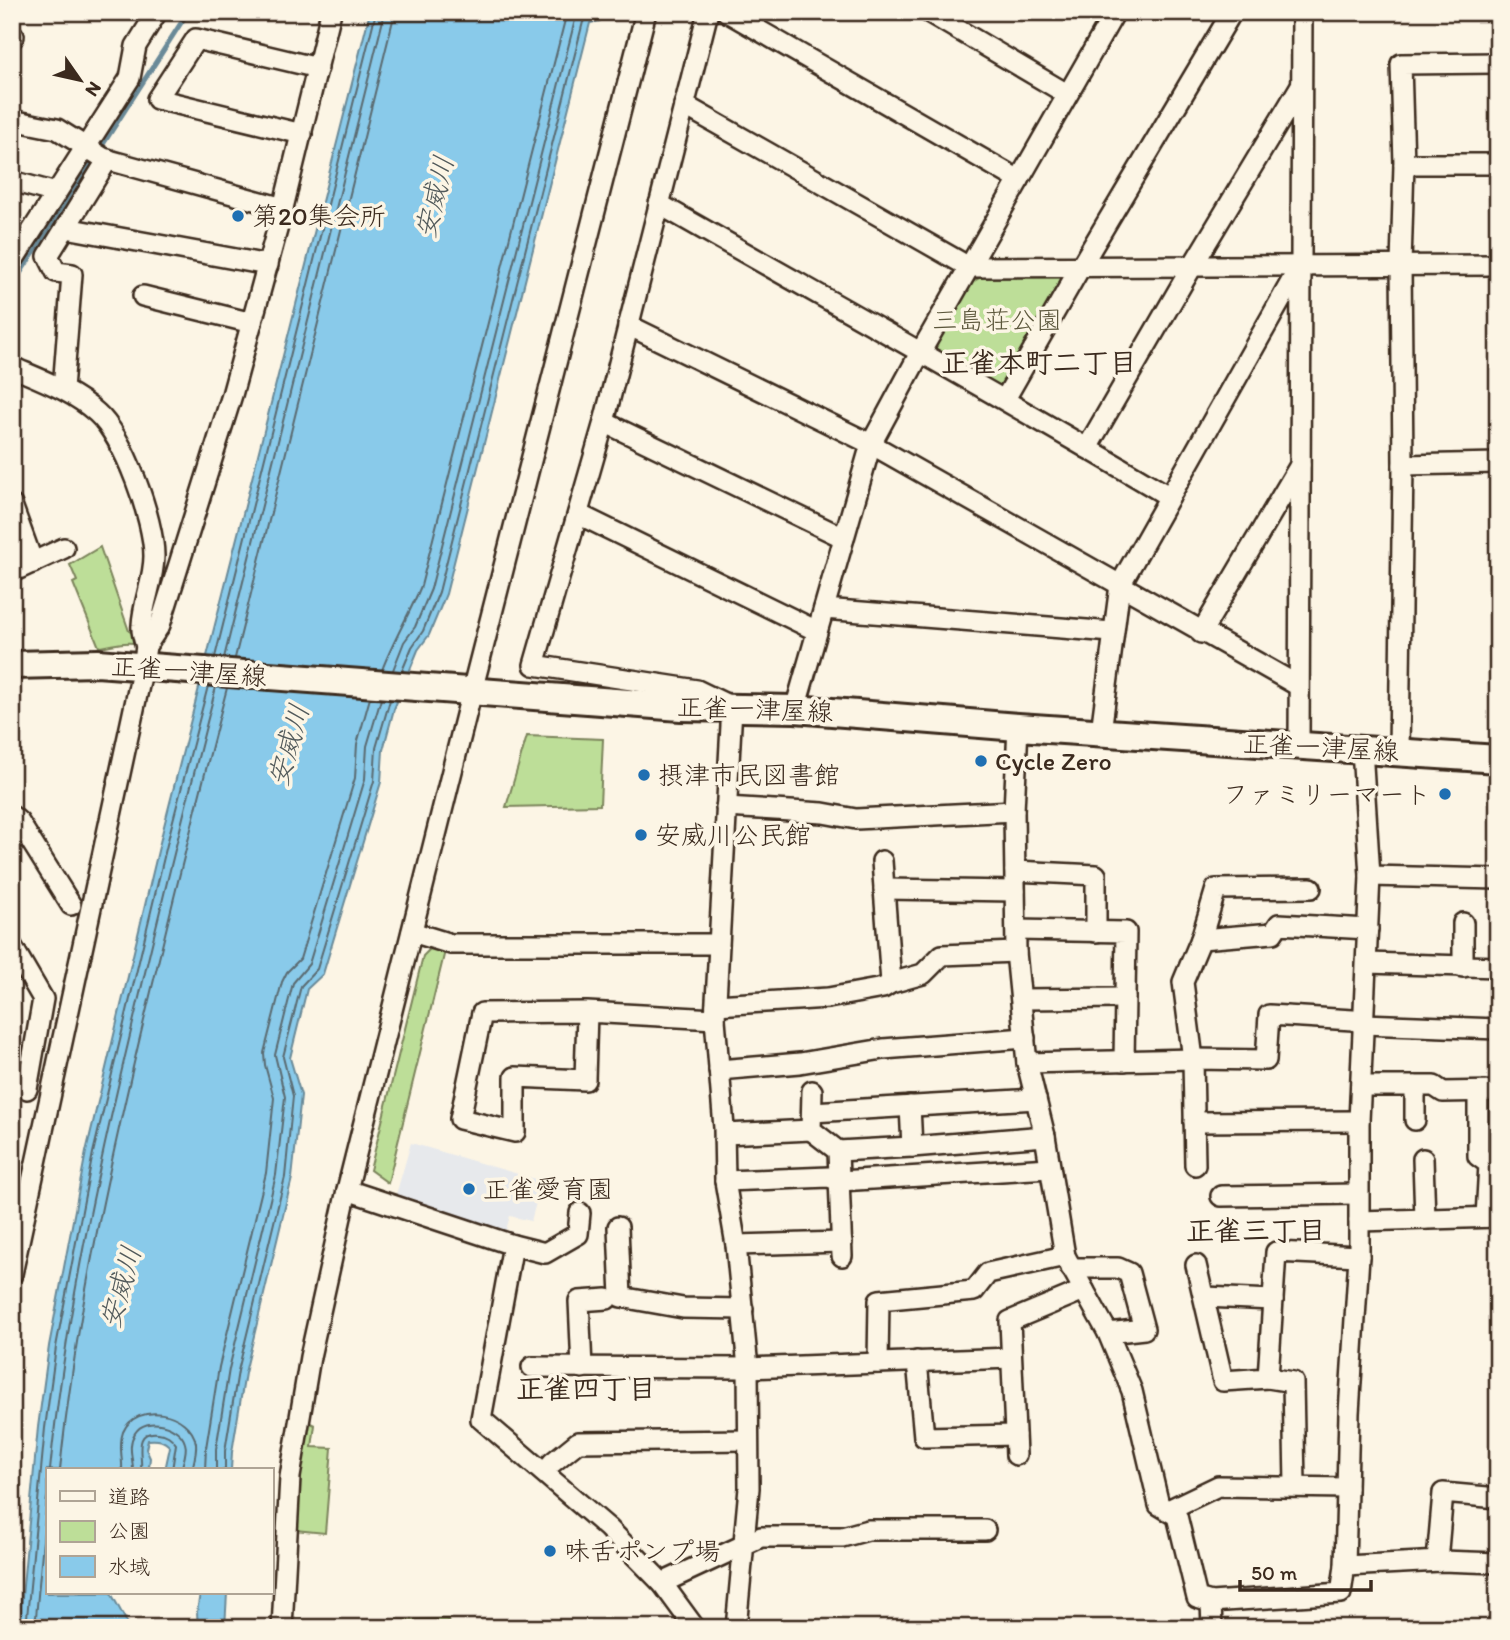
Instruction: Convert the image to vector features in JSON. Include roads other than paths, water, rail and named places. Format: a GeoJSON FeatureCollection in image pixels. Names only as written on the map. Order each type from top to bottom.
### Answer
{"type":"FeatureCollection","features":[{"type":"Feature","properties":{"kind":"main road","name":"正雀一津屋線"},"geometry":{"type":"LineString","coordinates":[[12,665],[148,661],[461,691],[681,707],[795,709],[1018,727],[1498,759]]}},
{"type":"Feature","properties":{"kind":"street"},"geometry":{"type":"LineString","coordinates":[[63,389],[72,274],[56,272],[48,256],[66,228],[130,78],[136,46],[157,12]]}},
{"type":"Feature","properties":{"kind":"street"},"geometry":{"type":"LineString","coordinates":[[12,1274],[148,661],[232,395],[284,208],[331,12]]}},
{"type":"Feature","properties":{"kind":"street"},"geometry":{"type":"LineString","coordinates":[[282,1628],[290,1477],[310,1357],[347,1190],[412,932],[461,691],[646,12]]}},
{"type":"Feature","properties":{"kind":"street"},"geometry":{"type":"LineString","coordinates":[[708,12],[604,422],[534,665],[697,690],[732,708],[715,1012],[725,1134],[725,1181],[736,1245],[748,1368],[749,1488],[736,1628]]}},
{"type":"Feature","properties":{"kind":"street"},"geometry":{"type":"LineString","coordinates":[[727,12],[1019,180]]}},
{"type":"Feature","properties":{"kind":"street"},"geometry":{"type":"LineString","coordinates":[[928,12],[1067,94]]}},
{"type":"Feature","properties":{"kind":"street"},"geometry":{"type":"LineString","coordinates":[[795,709],[872,444],[920,353],[1115,12]]}},
{"type":"Feature","properties":{"kind":"street"},"geometry":{"type":"LineString","coordinates":[[1005,399],[1231,12]]}},
{"type":"Feature","properties":{"kind":"street"},"geometry":{"type":"LineString","coordinates":[[1298,746],[1302,12]]}},
{"type":"Feature","properties":{"kind":"street"},"geometry":{"type":"LineString","coordinates":[[302,134],[157,99],[196,39],[318,68]]}},
{"type":"Feature","properties":{"kind":"street"},"geometry":{"type":"LineString","coordinates":[[1399,751],[1403,465],[1401,265],[1404,163],[1401,64],[1498,63]]}},
{"type":"Feature","properties":{"kind":"street"},"geometry":{"type":"LineString","coordinates":[[1087,448],[1301,86]]}},
{"type":"Feature","properties":{"kind":"street"},"geometry":{"type":"LineString","coordinates":[[684,105],[969,267],[1498,265]]}},
{"type":"Feature","properties":{"kind":"street"},"geometry":{"type":"LineString","coordinates":[[12,120],[57,129],[98,154],[284,208]]}},
{"type":"Feature","properties":{"kind":"street"},"geometry":{"type":"LineString","coordinates":[[12,262],[56,193],[98,154]]}},
{"type":"Feature","properties":{"kind":"street"},"geometry":{"type":"LineString","coordinates":[[1404,163],[1498,164]]}},
{"type":"Feature","properties":{"kind":"street"},"geometry":{"type":"LineString","coordinates":[[12,181],[56,193]]}},
{"type":"Feature","properties":{"kind":"street"},"geometry":{"type":"LineString","coordinates":[[659,204],[1005,399],[1170,497]]}},
{"type":"Feature","properties":{"kind":"street"},"geometry":{"type":"LineString","coordinates":[[66,228],[268,265]]}},
{"type":"Feature","properties":{"kind":"street"},"geometry":{"type":"LineString","coordinates":[[1101,732],[1120,584],[1301,265]]}},
{"type":"Feature","properties":{"kind":"street"},"geometry":{"type":"LineString","coordinates":[[144,296],[252,323]]}},
{"type":"Feature","properties":{"kind":"street"},"geometry":{"type":"LineString","coordinates":[[628,325],[872,444],[1120,584],[1201,633],[1297,685]]}},
{"type":"Feature","properties":{"kind":"street"},"geometry":{"type":"LineString","coordinates":[[12,367],[63,389],[99,414],[122,450],[147,508],[154,555],[151,585],[141,626],[148,661]]}},
{"type":"Feature","properties":{"kind":"street"},"geometry":{"type":"LineString","coordinates":[[604,422],[845,538]]}},
{"type":"Feature","properties":{"kind":"street"},"geometry":{"type":"LineString","coordinates":[[1403,465],[1498,463]]}},
{"type":"Feature","properties":{"kind":"street"},"geometry":{"type":"LineString","coordinates":[[1201,633],[1300,464]]}},
{"type":"Feature","properties":{"kind":"street"},"geometry":{"type":"LineString","coordinates":[[12,506],[33,563]]}},
{"type":"Feature","properties":{"kind":"street"},"geometry":{"type":"LineString","coordinates":[[578,514],[817,631]]}},
{"type":"Feature","properties":{"kind":"street"},"geometry":{"type":"LineString","coordinates":[[12,572],[64,548]]}},
{"type":"Feature","properties":{"kind":"street"},"geometry":{"type":"LineString","coordinates":[[824,609],[1112,632]]}},
{"type":"Feature","properties":{"kind":"street"},"geometry":{"type":"LineString","coordinates":[[1018,727],[1014,811],[1016,952],[1027,1063],[1045,1136],[1068,1262],[1108,1333],[1132,1391],[1158,1505],[1177,1516],[1197,1598],[1211,1602],[1341,1594],[1345,1566],[1359,1256],[1359,1121],[1370,876],[1362,749]]}},
{"type":"Feature","properties":{"kind":"street"},"geometry":{"type":"LineString","coordinates":[[726,807],[823,813],[856,819],[1014,811]]}},
{"type":"Feature","properties":{"kind":"street"},"geometry":{"type":"LineString","coordinates":[[12,816],[19,822],[71,905]]}},
{"type":"Feature","properties":{"kind":"street"},"geometry":{"type":"LineString","coordinates":[[882,860],[891,983]]}},
{"type":"Feature","properties":{"kind":"street"},"geometry":{"type":"LineString","coordinates":[[1015,871],[1096,875],[1096,932]]}},
{"type":"Feature","properties":{"kind":"street"},"geometry":{"type":"LineString","coordinates":[[1370,876],[1498,879]]}},
{"type":"Feature","properties":{"kind":"street"},"geometry":{"type":"LineString","coordinates":[[1195,1165],[1194,1059],[1183,982],[1201,939],[1216,889],[1311,888]]}},
{"type":"Feature","properties":{"kind":"street"},"geometry":{"type":"LineString","coordinates":[[884,889],[1016,891]]}},
{"type":"Feature","properties":{"kind":"street"},"geometry":{"type":"LineString","coordinates":[[1463,923],[1463,967]]}},
{"type":"Feature","properties":{"kind":"street"},"geometry":{"type":"LineString","coordinates":[[1201,939],[1273,933],[1279,924],[1368,929]]}},
{"type":"Feature","properties":{"kind":"street"},"geometry":{"type":"LineString","coordinates":[[1016,930],[1126,932],[1124,1061]]}},
{"type":"Feature","properties":{"kind":"street"},"geometry":{"type":"LineString","coordinates":[[412,932],[451,944],[718,944]]}},
{"type":"Feature","properties":{"kind":"street"},"geometry":{"type":"LineString","coordinates":[[12,946],[43,999],[17,1092],[51,1092]]}},
{"type":"Feature","properties":{"kind":"street"},"geometry":{"type":"LineString","coordinates":[[587,1012],[585,1080],[515,1077],[514,1132],[460,1119],[482,1013],[587,1012],[715,1012],[828,998],[883,988],[923,974],[942,955],[1016,952]]}},
{"type":"Feature","properties":{"kind":"street"},"geometry":{"type":"LineString","coordinates":[[1367,963],[1498,967]]}},
{"type":"Feature","properties":{"kind":"street"},"geometry":{"type":"LineString","coordinates":[[1021,999],[1125,998]]}},
{"type":"Feature","properties":{"kind":"street"},"geometry":{"type":"LineString","coordinates":[[1027,1063],[1266,1060],[1269,1016],[1353,1020],[1363,1024],[1498,1029]]}},
{"type":"Feature","properties":{"kind":"street"},"geometry":{"type":"LineString","coordinates":[[719,1070],[800,1063],[883,1049],[1025,1038]]}},
{"type":"Feature","properties":{"kind":"street"},"geometry":{"type":"LineString","coordinates":[[1359,1221],[1492,1217],[1489,1164],[1478,1156],[1488,1092],[1443,1092],[1434,1086],[1361,1086]]}},
{"type":"Feature","properties":{"kind":"street"},"geometry":{"type":"LineString","coordinates":[[1415,1086],[1415,1120]]}},
{"type":"Feature","properties":{"kind":"street"},"geometry":{"type":"LineString","coordinates":[[736,1245],[842,1249],[838,1151],[811,1121],[812,1091]]}},
{"type":"Feature","properties":{"kind":"street"},"geometry":{"type":"LineString","coordinates":[[725,1134],[910,1106],[1035,1099]]}},
{"type":"Feature","properties":{"kind":"street"},"geometry":{"type":"LineString","coordinates":[[910,1106],[912,1147]]}},
{"type":"Feature","properties":{"kind":"street"},"geometry":{"type":"LineString","coordinates":[[1194,1122],[1359,1121]]}},
{"type":"Feature","properties":{"kind":"street"},"geometry":{"type":"LineString","coordinates":[[838,1151],[1045,1136]]}},
{"type":"Feature","properties":{"kind":"street"},"geometry":{"type":"LineString","coordinates":[[1423,1159],[1425,1219]]}},
{"type":"Feature","properties":{"kind":"street"},"geometry":{"type":"LineString","coordinates":[[725,1181],[830,1177],[840,1181],[1049,1168]]}},
{"type":"Feature","properties":{"kind":"street"},"geometry":{"type":"LineString","coordinates":[[347,1190],[545,1253],[578,1234],[580,1213]]}},
{"type":"Feature","properties":{"kind":"street"},"geometry":{"type":"LineString","coordinates":[[1221,1196],[1357,1194]]}},
{"type":"Feature","properties":{"kind":"street"},"geometry":{"type":"LineString","coordinates":[[618,1227],[621,1297],[683,1308],[743,1309]]}},
{"type":"Feature","properties":{"kind":"street"},"geometry":{"type":"LineString","coordinates":[[513,1245],[481,1419],[608,1528],[662,1583],[695,1628]]}},
{"type":"Feature","properties":{"kind":"street"},"geometry":{"type":"LineString","coordinates":[[1268,1378],[1276,1252],[1359,1256]]}},
{"type":"Feature","properties":{"kind":"street"},"geometry":{"type":"LineString","coordinates":[[878,1363],[879,1300],[974,1291],[988,1273],[1068,1262],[1118,1268],[1129,1273],[1144,1329],[1108,1333]]}},
{"type":"Feature","properties":{"kind":"street"},"geometry":{"type":"LineString","coordinates":[[1196,1265],[1223,1381],[1268,1378],[1293,1382],[1295,1486]]}},
{"type":"Feature","properties":{"kind":"street"},"geometry":{"type":"LineString","coordinates":[[1016,1455],[1010,1321],[1084,1290]]}},
{"type":"Feature","properties":{"kind":"street"},"geometry":{"type":"LineString","coordinates":[[1205,1297],[1273,1300]]}},
{"type":"Feature","properties":{"kind":"street"},"geometry":{"type":"LineString","coordinates":[[582,1368],[579,1301],[607,1299]]}},
{"type":"Feature","properties":{"kind":"street"},"geometry":{"type":"LineString","coordinates":[[532,1367],[748,1368],[1011,1358]]}},
{"type":"Feature","properties":{"kind":"street"},"geometry":{"type":"LineString","coordinates":[[917,1361],[924,1437],[1015,1434]]}},
{"type":"Feature","properties":{"kind":"street"},"geometry":{"type":"LineString","coordinates":[[552,1463],[578,1442],[748,1440]]}},
{"type":"Feature","properties":{"kind":"street"},"geometry":{"type":"LineString","coordinates":[[1168,1510],[1219,1486],[1347,1488]]}},
{"type":"Feature","properties":{"kind":"street"},"geometry":{"type":"LineString","coordinates":[[1437,1561],[1443,1493],[1498,1498]]}},
{"type":"Feature","properties":{"kind":"street"},"geometry":{"type":"LineString","coordinates":[[662,1583],[761,1537],[842,1537],[868,1530],[985,1530]]}},
{"type":"Feature","properties":{"kind":"street"},"geometry":{"type":"LineString","coordinates":[[1345,1566],[1437,1561],[1498,1563]]}},
{"type":"Feature","properties":{"kind":"street"},"geometry":{"type":"LineString","coordinates":[[1211,1602],[1212,1628]]}},
{"type":"Feature","properties":{"kind":"water","name":"安威川"},"geometry":{"type":"Polygon","coordinates":[[[370,12],[602,12],[600,21],[590,23],[446,594],[429,635],[418,650],[394,709],[383,750],[381,782],[323,974],[307,989],[290,1058],[301,1095],[292,1178],[245,1373],[231,1468],[165,1468],[170,1447],[163,1441],[148,1440],[146,1449],[150,1458],[147,1468],[46,1468],[46,1594],[112,1594],[130,1628],[19,1628],[38,1427],[49,1346],[86,1152],[163,830],[370,12]]]}},
{"type":"Feature","properties":{"kind":"water"},"geometry":{"type":"Polygon","coordinates":[[[200,1594],[227,1594],[225,1628],[198,1628],[200,1594]]]}},
{"type":"Feature","properties":{"kind":"waterway"},"geometry":{"type":"LineString","coordinates":[[12,286],[188,12]]}},
{"type":"Feature","properties":{"kind":"place","name":"第20集会所"},"geometry":{"type":"Point","coordinates":[238,216]}},
{"type":"Feature","properties":{"kind":"place","name":"Cycle Zero"},"geometry":{"type":"Point","coordinates":[981,761]}},
{"type":"Feature","properties":{"kind":"place","name":"摂津市民図書館"},"geometry":{"type":"Point","coordinates":[644,775]}},
{"type":"Feature","properties":{"kind":"place","name":"ファミリーマート"},"geometry":{"type":"Point","coordinates":[1445,794]}},
{"type":"Feature","properties":{"kind":"place","name":"安威川公民館"},"geometry":{"type":"Point","coordinates":[641,835]}},
{"type":"Feature","properties":{"kind":"place","name":"正雀愛育園"},"geometry":{"type":"Point","coordinates":[469,1189]}},
{"type":"Feature","properties":{"kind":"place","name":"味舌ポンプ場"},"geometry":{"type":"Point","coordinates":[550,1551]}},
{"type":"Feature","properties":{"kind":"district","name":"正雀本町二丁目"},"geometry":{"type":"Point","coordinates":[1039,362]}},
{"type":"Feature","properties":{"kind":"district","name":"正雀三丁目"},"geometry":{"type":"Point","coordinates":[1256,1230]}},
{"type":"Feature","properties":{"kind":"district","name":"正雀四丁目"},"geometry":{"type":"Point","coordinates":[586,1388]}},
{"type":"Feature","properties":{"kind":"park label","name":"三島荘公園"},"geometry":{"type":"Point","coordinates":[997,320]}}]}
